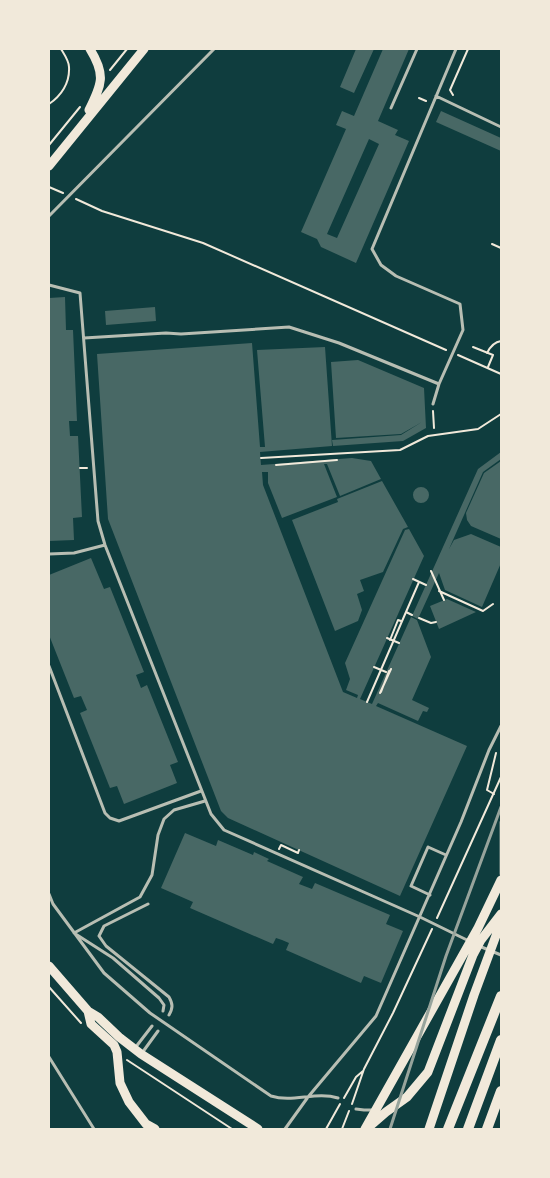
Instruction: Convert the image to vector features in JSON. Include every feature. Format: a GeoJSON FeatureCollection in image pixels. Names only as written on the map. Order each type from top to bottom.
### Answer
{"type":"FeatureCollection","features":[{"type":"Feature","properties":{"kind":"highway"},"geometry":{"type":"LineString","coordinates":[[448,1129],[501,996]]}},
{"type":"Feature","properties":{"kind":"highway"},"geometry":{"type":"LineString","coordinates":[[468,1129],[501,1040]]}},
{"type":"Feature","properties":{"kind":"highway"},"geometry":{"type":"LineString","coordinates":[[487,1129],[501,1091]]}},
{"type":"Feature","properties":{"kind":"main road"},"geometry":{"type":"LineString","coordinates":[[82,124],[98,92],[101,81],[100,72],[90,49]]}},
{"type":"Feature","properties":{"kind":"main road"},"geometry":{"type":"LineString","coordinates":[[49,166],[144,49]]}},
{"type":"Feature","properties":{"kind":"main road"},"geometry":{"type":"LineString","coordinates":[[366,1129],[478,928],[501,880]]}},
{"type":"Feature","properties":{"kind":"main road"},"geometry":{"type":"LineString","coordinates":[[366,1129],[408,1097],[422,1082],[428,1072],[481,940],[501,914]]}},
{"type":"Feature","properties":{"kind":"main road"},"geometry":{"type":"LineString","coordinates":[[429,1129],[474,995],[501,922]]}},
{"type":"Feature","properties":{"kind":"main road"},"geometry":{"type":"LineString","coordinates":[[49,966],[88,1011],[98,1017],[119,1037],[258,1129]]}},
{"type":"Feature","properties":{"kind":"main road"},"geometry":{"type":"LineString","coordinates":[[88,1011],[91,1024],[114,1045],[117,1052],[120,1083],[129,1102],[146,1124],[155,1129]]}},
{"type":"Feature","properties":{"kind":"lane"},"geometry":{"type":"LineString","coordinates":[[49,216],[214,49]]}},
{"type":"Feature","properties":{"kind":"lane"},"geometry":{"type":"LineString","coordinates":[[391,108],[417,49]]}},
{"type":"Feature","properties":{"kind":"lane"},"geometry":{"type":"LineString","coordinates":[[433,404],[439,384],[463,330],[460,304],[396,276],[381,265],[372,249],[456,49]]}},
{"type":"Feature","properties":{"kind":"lane"},"geometry":{"type":"LineString","coordinates":[[436,96],[501,127]]}},
{"type":"Feature","properties":{"kind":"lane"},"geometry":{"type":"LineString","coordinates":[[49,285],[80,293],[98,521],[105,545],[210,814],[224,830],[501,956]]}},
{"type":"Feature","properties":{"kind":"lane"},"geometry":{"type":"LineString","coordinates":[[84,338],[290,327],[339,343],[439,384]]}},
{"type":"Feature","properties":{"kind":"lane"},"geometry":{"type":"LineString","coordinates":[[49,554],[74,554],[105,545]]}},
{"type":"Feature","properties":{"kind":"lane"},"geometry":{"type":"LineString","coordinates":[[49,666],[105,813],[110,818],[119,822],[201,791]]}},
{"type":"Feature","properties":{"kind":"lane"},"geometry":{"type":"LineString","coordinates":[[285,1129],[308,1097],[376,1016],[462,822],[489,750],[501,726]]}},
{"type":"Feature","properties":{"kind":"lane"},"geometry":{"type":"LineString","coordinates":[[74,932],[140,897],[152,875],[158,835],[164,819],[174,810],[205,801]]}},
{"type":"Feature","properties":{"kind":"lane"},"geometry":{"type":"LineString","coordinates":[[430,895],[411,886],[428,847],[446,855]]}},
{"type":"Feature","properties":{"kind":"lane"},"geometry":{"type":"LineString","coordinates":[[49,894],[53,904],[104,973],[150,1013],[271,1096],[281,1099],[328,1095],[338,1098]]}},
{"type":"Feature","properties":{"kind":"lane"},"geometry":{"type":"LineString","coordinates":[[148,904],[104,926],[99,936],[106,946],[169,998],[172,1002],[170,1015]]}},
{"type":"Feature","properties":{"kind":"lane"},"geometry":{"type":"LineString","coordinates":[[74,932],[113,958],[160,998],[164,1005],[163,1011]]}},
{"type":"Feature","properties":{"kind":"lane"},"geometry":{"type":"LineString","coordinates":[[138,1051],[152,1026]]}},
{"type":"Feature","properties":{"kind":"lane"},"geometry":{"type":"LineString","coordinates":[[138,1051],[158,1031]]}},
{"type":"Feature","properties":{"kind":"lane"},"geometry":{"type":"LineString","coordinates":[[49,1057],[94,1129]]}},
{"type":"Feature","properties":{"kind":"lane"},"geometry":{"type":"LineString","coordinates":[[356,1108],[364,1110],[376,1109]]}},
{"type":"Feature","properties":{"kind":"path"},"geometry":{"type":"LineString","coordinates":[[49,104],[56,99],[66,85],[69,66],[61,49]]}},
{"type":"Feature","properties":{"kind":"path"},"geometry":{"type":"LineString","coordinates":[[106,75],[128,49]]}},
{"type":"Feature","properties":{"kind":"path"},"geometry":{"type":"LineString","coordinates":[[453,95],[450,90],[468,49]]}},
{"type":"Feature","properties":{"kind":"path"},"geometry":{"type":"LineString","coordinates":[[419,98],[426,101]]}},
{"type":"Feature","properties":{"kind":"path"},"geometry":{"type":"LineString","coordinates":[[49,145],[83,103]]}},
{"type":"Feature","properties":{"kind":"path"},"geometry":{"type":"LineString","coordinates":[[90,205],[102,211],[203,243],[444,349]]}},
{"type":"Feature","properties":{"kind":"path"},"geometry":{"type":"LineString","coordinates":[[492,244],[501,248]]}},
{"type":"Feature","properties":{"kind":"path"},"geometry":{"type":"LineString","coordinates":[[487,353],[497,342],[501,341]]}},
{"type":"Feature","properties":{"kind":"path"},"geometry":{"type":"LineString","coordinates":[[473,346],[493,355],[488,368]]}},
{"type":"Feature","properties":{"kind":"path"},"geometry":{"type":"LineString","coordinates":[[464,358],[501,374]]}},
{"type":"Feature","properties":{"kind":"path"},"geometry":{"type":"LineString","coordinates":[[433,404],[434,428]]}},
{"type":"Feature","properties":{"kind":"path"},"geometry":{"type":"LineString","coordinates":[[261,458],[400,450],[428,436],[478,429],[501,414]]}},
{"type":"Feature","properties":{"kind":"path"},"geometry":{"type":"LineString","coordinates":[[276,464],[308,463],[337,459]]}},
{"type":"Feature","properties":{"kind":"path"},"geometry":{"type":"LineString","coordinates":[[431,571],[444,600]]}},
{"type":"Feature","properties":{"kind":"path"},"geometry":{"type":"LineString","coordinates":[[413,579],[426,585]]}},
{"type":"Feature","properties":{"kind":"path"},"geometry":{"type":"LineString","coordinates":[[366,702],[419,582]]}},
{"type":"Feature","properties":{"kind":"path"},"geometry":{"type":"LineString","coordinates":[[439,590],[483,610],[493,604]]}},
{"type":"Feature","properties":{"kind":"path"},"geometry":{"type":"LineString","coordinates":[[406,612],[412,615]]}},
{"type":"Feature","properties":{"kind":"path"},"geometry":{"type":"LineString","coordinates":[[419,618],[431,623],[436,622]]}},
{"type":"Feature","properties":{"kind":"path"},"geometry":{"type":"LineString","coordinates":[[399,644],[388,639],[398,620],[402,621]]}},
{"type":"Feature","properties":{"kind":"path"},"geometry":{"type":"LineString","coordinates":[[374,667],[386,672]]}},
{"type":"Feature","properties":{"kind":"path"},"geometry":{"type":"LineString","coordinates":[[377,691],[380,693],[389,668]]}},
{"type":"Feature","properties":{"kind":"path"},"geometry":{"type":"LineString","coordinates":[[489,750],[497,753],[487,790],[494,794]]}},
{"type":"Feature","properties":{"kind":"path"},"geometry":{"type":"LineString","coordinates":[[342,1129],[364,1069],[393,1013],[501,777]]}},
{"type":"Feature","properties":{"kind":"path"},"geometry":{"type":"LineString","coordinates":[[49,987],[81,1023]]}},
{"type":"Feature","properties":{"kind":"path"},"geometry":{"type":"LineString","coordinates":[[126,1060],[232,1129]]}},
{"type":"Feature","properties":{"kind":"building"},"geometry":{"type":"Polygon","coordinates":[[[356,49],[374,49],[354,93],[340,87],[356,49]]]}},
{"type":"Feature","properties":{"kind":"building"},"geometry":{"type":"Polygon","coordinates":[[[383,49],[409,49],[378,121],[398,130],[395,135],[409,141],[356,263],[321,247],[317,239],[301,232],[346,129],[336,125],[342,111],[354,116],[383,49]],[[369,139],[327,234],[337,238],[379,144],[369,139]]]}},
{"type":"Feature","properties":{"kind":"building"},"geometry":{"type":"Polygon","coordinates":[[[441,111],[501,138],[501,151],[436,122],[441,111]]]}},
{"type":"Feature","properties":{"kind":"building"},"geometry":{"type":"Polygon","coordinates":[[[65,297],[66,330],[73,330],[77,421],[69,421],[70,436],[78,436],[82,517],[73,518],[74,540],[49,541],[49,298],[65,297]]]}},
{"type":"Feature","properties":{"kind":"building"},"geometry":{"type":"Polygon","coordinates":[[[155,307],[156,321],[106,325],[105,311],[155,307]]]}},
{"type":"Feature","properties":{"kind":"building"},"geometry":{"type":"Polygon","coordinates":[[[252,343],[260,447],[265,447],[257,350],[325,347],[332,446],[260,452],[261,465],[352,458],[371,461],[381,479],[340,496],[327,464],[324,464],[337,497],[282,518],[268,483],[268,472],[262,472],[263,485],[343,692],[357,698],[358,695],[346,690],[350,679],[345,663],[405,530],[409,529],[424,556],[360,699],[372,704],[411,617],[417,620],[431,657],[412,700],[429,708],[427,712],[423,711],[418,721],[378,703],[376,706],[467,746],[400,896],[228,818],[221,811],[108,519],[97,354],[252,343]]]}},
{"type":"Feature","properties":{"kind":"building"},"geometry":{"type":"Polygon","coordinates":[[[358,360],[424,388],[426,428],[403,441],[333,446],[332,440],[401,435],[422,422],[401,434],[336,438],[331,362],[358,360]]]}},
{"type":"Feature","properties":{"kind":"building"},"geometry":{"type":"Polygon","coordinates":[[[501,452],[501,459],[483,472],[449,549],[454,540],[471,534],[501,547],[501,563],[482,607],[445,590],[439,573],[418,619],[412,616],[478,469],[501,452]]]}},
{"type":"Feature","properties":{"kind":"building"},"geometry":{"type":"Polygon","coordinates":[[[501,461],[501,539],[471,526],[467,520],[466,513],[484,473],[501,461]]]}},
{"type":"Feature","properties":{"kind":"building"},"geometry":{"type":"Polygon","coordinates":[[[382,481],[408,527],[403,529],[383,572],[360,580],[364,591],[357,594],[362,610],[358,621],[335,631],[292,520],[338,502],[337,499],[382,481]]]}},
{"type":"Feature","properties":{"kind":"building"},"geometry":{"type":"Polygon","coordinates":[[[421,487],[429,495],[421,503],[413,495],[421,487]]]}},
{"type":"Feature","properties":{"kind":"building"},"geometry":{"type":"Polygon","coordinates":[[[91,558],[104,589],[110,587],[144,672],[136,675],[141,688],[147,685],[178,762],[170,765],[177,783],[124,804],[117,786],[110,788],[80,713],[87,710],[81,696],[74,698],[49,635],[49,575],[91,558]]]}},
{"type":"Feature","properties":{"kind":"building"},"geometry":{"type":"Polygon","coordinates":[[[447,599],[476,612],[439,629],[430,606],[447,599]]]}},
{"type":"Feature","properties":{"kind":"building"},"geometry":{"type":"Polygon","coordinates":[[[185,833],[216,846],[218,840],[253,855],[254,852],[269,859],[267,861],[303,877],[299,884],[312,889],[315,883],[390,915],[386,924],[403,931],[381,983],[364,976],[361,983],[286,950],[289,943],[276,938],[273,944],[190,908],[193,902],[161,888],[185,833]]]}},
{"type":"Feature","properties":{"kind":"railway"},"geometry":{"type":"LineString","coordinates":[[390,1129],[446,956],[501,807]]}},
{"type":"Feature","properties":{"kind":"railway"},"geometry":{"type":"LineString","coordinates":[[501,822],[501,874]]}}]}
